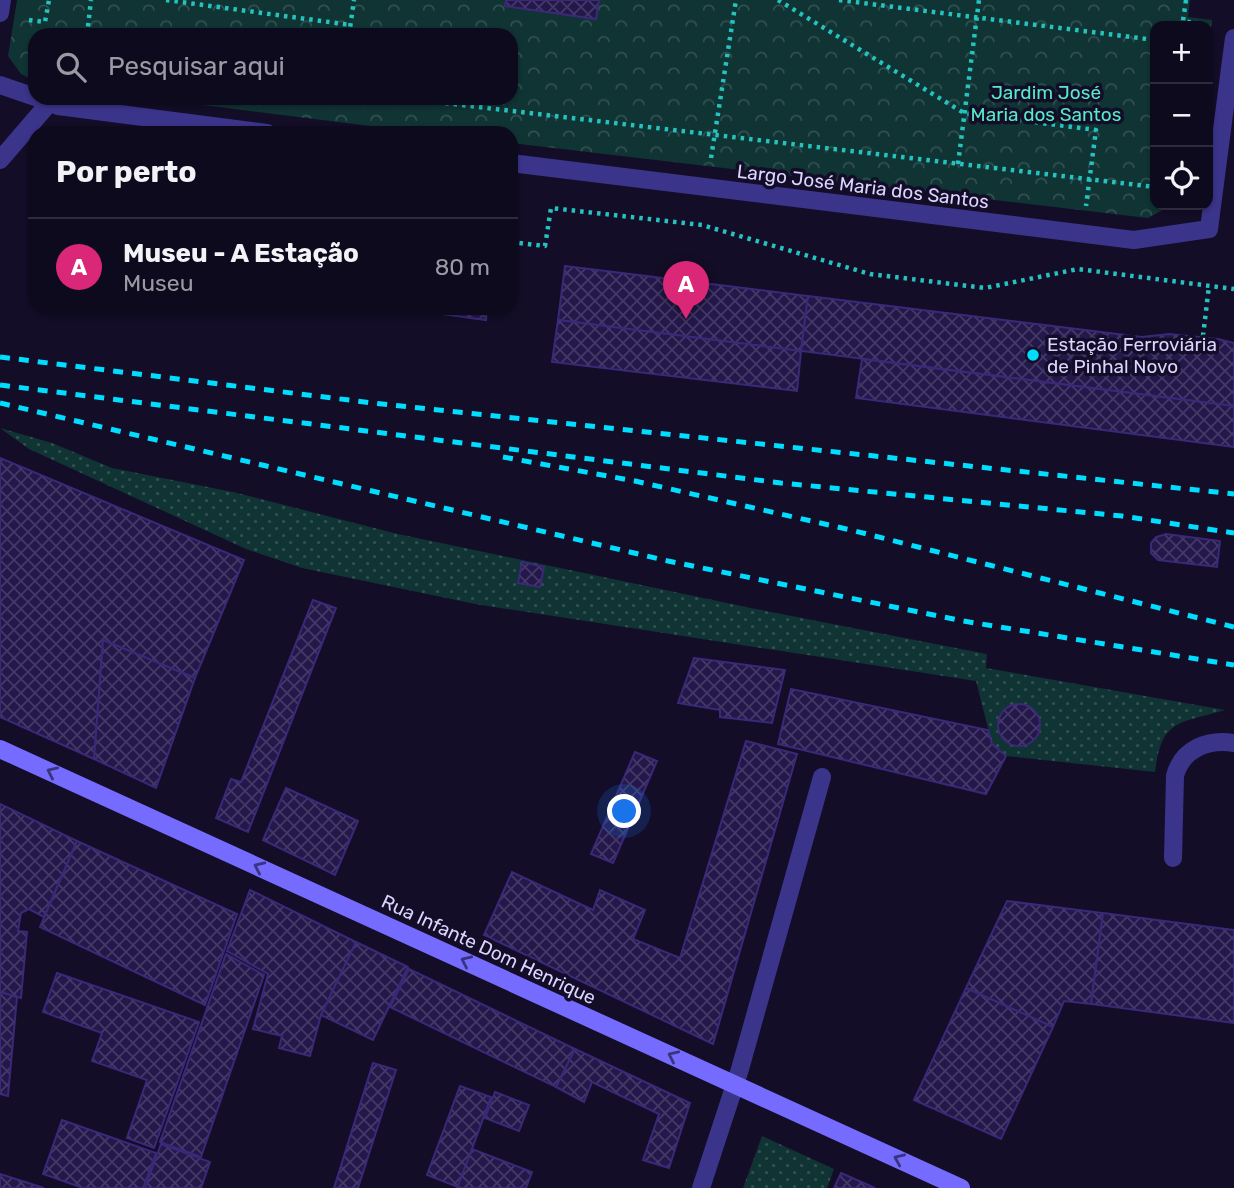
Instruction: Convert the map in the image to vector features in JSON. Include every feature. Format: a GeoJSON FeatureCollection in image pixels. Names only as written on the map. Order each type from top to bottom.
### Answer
{"type":"FeatureCollection","features":[{"type":"Feature","properties":{"kind":"street"},"geometry":{"type":"LineString","coordinates":[[0,13],[2,0]]}},
{"type":"Feature","properties":{"kind":"street","name":"Largo José Maria dos Santos"},"geometry":{"type":"LineString","coordinates":[[518,164],[1134,240],[1209,229],[1234,38]]}},
{"type":"Feature","properties":{"kind":"street"},"geometry":{"type":"LineString","coordinates":[[0,85],[28,95]]}},
{"type":"Feature","properties":{"kind":"street"},"geometry":{"type":"LineString","coordinates":[[0,160],[37,105]]}},
{"type":"Feature","properties":{"kind":"street"},"geometry":{"type":"LineString","coordinates":[[56,105],[213,126]]}},
{"type":"Feature","properties":{"kind":"street"},"geometry":{"type":"LineString","coordinates":[[1174,858],[1175,776],[1179,763],[1187,753],[1198,747],[1213,743],[1234,743]]}},
{"type":"Feature","properties":{"kind":"street","name":"Rua Infante Dom Henrique"},"geometry":{"type":"LineString","coordinates":[[0,749],[961,1188]]}},
{"type":"Feature","properties":{"kind":"street"},"geometry":{"type":"LineString","coordinates":[[701,1188],[735,1085],[822,777]]}},
{"type":"Feature","properties":{"kind":"path"},"geometry":{"type":"LineString","coordinates":[[88,28],[92,0]]}},
{"type":"Feature","properties":{"kind":"path"},"geometry":{"type":"LineString","coordinates":[[166,0],[205,3],[351,25]]}},
{"type":"Feature","properties":{"kind":"path"},"geometry":{"type":"LineString","coordinates":[[350,28],[354,0]]}},
{"type":"Feature","properties":{"kind":"path"},"geometry":{"type":"LineString","coordinates":[[702,225],[736,0]]}},
{"type":"Feature","properties":{"kind":"path"},"geometry":{"type":"LineString","coordinates":[[778,0],[964,113],[1096,130],[1090,180]]}},
{"type":"Feature","properties":{"kind":"path"},"geometry":{"type":"LineString","coordinates":[[839,0],[1150,39]]}},
{"type":"Feature","properties":{"kind":"path"},"geometry":{"type":"LineString","coordinates":[[958,163],[979,0]]}},
{"type":"Feature","properties":{"kind":"path"},"geometry":{"type":"LineString","coordinates":[[1183,21],[1186,0]]}},
{"type":"Feature","properties":{"kind":"path"},"geometry":{"type":"LineString","coordinates":[[463,105],[1150,186]]}},
{"type":"Feature","properties":{"kind":"path"},"geometry":{"type":"LineString","coordinates":[[518,243],[545,246],[551,208],[702,225],[870,274],[959,285],[985,288],[1077,269],[1234,289]]}},
{"type":"Feature","properties":{"kind":"path"},"geometry":{"type":"LineString","coordinates":[[1203,336],[1209,286]]}},
{"type":"Feature","properties":{"kind":"green space","name":"Jardim José Maria dos Santos"},"geometry":{"type":"Polygon","coordinates":[[[17,0],[1190,0],[1188,17],[1212,20],[1150,21],[1150,210],[1163,210],[1148,218],[518,144],[518,126],[370,126],[203,105],[518,105],[518,28],[28,28],[28,78],[21,74],[8,56],[17,0]]]}},
{"type":"Feature","properties":{"kind":"green space"},"geometry":{"type":"Polygon","coordinates":[[[0,428],[52,443],[112,468],[233,492],[398,534],[987,654],[986,668],[1225,710],[1184,722],[1168,732],[1158,754],[1155,772],[1006,756],[992,744],[976,681],[475,604],[302,568],[246,549],[29,449],[0,428]]]}},
{"type":"Feature","properties":{"kind":"green space"},"geometry":{"type":"Polygon","coordinates":[[[762,1136],[834,1169],[827,1188],[743,1188],[762,1136]]]}},
{"type":"Feature","properties":{"kind":"building"},"geometry":{"type":"Polygon","coordinates":[[[506,0],[599,0],[596,19],[505,6],[506,0]]]}},
{"type":"Feature","properties":{"kind":"building"},"geometry":{"type":"Polygon","coordinates":[[[565,266],[808,296],[801,351],[558,320],[565,266]]]}},
{"type":"Feature","properties":{"kind":"building","name":"Estação Ferroviária de Pinhal Novo"},"geometry":{"type":"Polygon","coordinates":[[[808,296],[1142,337],[1169,334],[1234,343],[1234,406],[801,351],[808,296]]]}},
{"type":"Feature","properties":{"kind":"building"},"geometry":{"type":"Polygon","coordinates":[[[448,315],[486,315],[486,320],[448,315]]]}},
{"type":"Feature","properties":{"kind":"building"},"geometry":{"type":"Polygon","coordinates":[[[558,320],[801,351],[797,391],[552,362],[558,320]]]}},
{"type":"Feature","properties":{"kind":"building"},"geometry":{"type":"Polygon","coordinates":[[[862,359],[1234,406],[1234,447],[856,398],[862,359]]]}},
{"type":"Feature","properties":{"kind":"building"},"geometry":{"type":"Polygon","coordinates":[[[0,458],[244,560],[195,678],[103,640],[94,759],[0,717],[0,458]]]}},
{"type":"Feature","properties":{"kind":"building"},"geometry":{"type":"Polygon","coordinates":[[[1166,534],[1220,541],[1217,567],[1158,560],[1151,553],[1151,543],[1156,537],[1166,534]]]}},
{"type":"Feature","properties":{"kind":"building"},"geometry":{"type":"Polygon","coordinates":[[[522,562],[544,567],[540,587],[518,583],[522,562]]]}},
{"type":"Feature","properties":{"kind":"building"},"geometry":{"type":"Polygon","coordinates":[[[313,600],[336,608],[248,832],[216,818],[231,779],[241,782],[313,600]]]}},
{"type":"Feature","properties":{"kind":"building"},"geometry":{"type":"Polygon","coordinates":[[[103,640],[195,678],[156,788],[94,759],[103,640]]]}},
{"type":"Feature","properties":{"kind":"building"},"geometry":{"type":"Polygon","coordinates":[[[694,658],[785,670],[772,723],[720,717],[720,710],[678,703],[694,658]]]}},
{"type":"Feature","properties":{"kind":"building"},"geometry":{"type":"Polygon","coordinates":[[[791,689],[988,730],[992,744],[1006,756],[986,794],[778,744],[791,689]]]}},
{"type":"Feature","properties":{"kind":"building"},"geometry":{"type":"Polygon","coordinates":[[[1019,704],[1034,710],[1040,725],[1034,740],[1019,746],[1004,740],[998,725],[1004,710],[1019,704]]]}},
{"type":"Feature","properties":{"kind":"building"},"geometry":{"type":"Polygon","coordinates":[[[746,741],[797,754],[713,1044],[484,935],[512,872],[593,910],[600,890],[645,910],[633,939],[680,958],[746,741]]]}},
{"type":"Feature","properties":{"kind":"building"},"geometry":{"type":"Polygon","coordinates":[[[635,752],[657,761],[613,863],[591,854],[635,752]]]}},
{"type":"Feature","properties":{"kind":"building"},"geometry":{"type":"Polygon","coordinates":[[[286,788],[358,821],[335,875],[263,840],[286,788]]]}},
{"type":"Feature","properties":{"kind":"building"},"geometry":{"type":"Polygon","coordinates":[[[0,804],[77,841],[44,917],[29,909],[21,913],[18,931],[27,932],[21,998],[0,992],[0,804]]]}},
{"type":"Feature","properties":{"kind":"building"},"geometry":{"type":"Polygon","coordinates":[[[77,841],[237,914],[205,1005],[40,927],[77,841]]]}},
{"type":"Feature","properties":{"kind":"building"},"geometry":{"type":"Polygon","coordinates":[[[250,890],[356,942],[321,1015],[310,1056],[279,1048],[282,1036],[253,1029],[268,974],[227,951],[250,890]]]}},
{"type":"Feature","properties":{"kind":"building"},"geometry":{"type":"Polygon","coordinates":[[[1007,901],[1103,913],[1091,1004],[1064,1001],[1053,1027],[966,988],[1007,901]]]}},
{"type":"Feature","properties":{"kind":"building"},"geometry":{"type":"Polygon","coordinates":[[[1103,913],[1234,930],[1234,1023],[1091,1004],[1103,913]]]}},
{"type":"Feature","properties":{"kind":"building"},"geometry":{"type":"Polygon","coordinates":[[[356,942],[408,967],[373,1040],[321,1015],[356,942]]]}},
{"type":"Feature","properties":{"kind":"building"},"geometry":{"type":"Polygon","coordinates":[[[226,954],[264,975],[201,1157],[160,1142],[226,954]]]}},
{"type":"Feature","properties":{"kind":"building"},"geometry":{"type":"Polygon","coordinates":[[[409,969],[575,1049],[556,1087],[390,1007],[409,969]]]}},
{"type":"Feature","properties":{"kind":"building"},"geometry":{"type":"Polygon","coordinates":[[[57,973],[199,1022],[154,1148],[127,1138],[147,1080],[92,1061],[102,1033],[43,1012],[57,973]]]}},
{"type":"Feature","properties":{"kind":"building"},"geometry":{"type":"Polygon","coordinates":[[[966,988],[1053,1027],[1001,1139],[914,1100],[966,988]]]}},
{"type":"Feature","properties":{"kind":"building"},"geometry":{"type":"Polygon","coordinates":[[[0,992],[17,997],[8,1096],[0,1094],[0,992]]]}},
{"type":"Feature","properties":{"kind":"building"},"geometry":{"type":"Polygon","coordinates":[[[575,1049],[690,1103],[669,1168],[643,1160],[659,1114],[592,1082],[584,1102],[556,1087],[575,1049]]]}},
{"type":"Feature","properties":{"kind":"building"},"geometry":{"type":"Polygon","coordinates":[[[373,1063],[396,1070],[358,1188],[334,1188],[373,1063]]]}},
{"type":"Feature","properties":{"kind":"building"},"geometry":{"type":"Polygon","coordinates":[[[460,1086],[491,1097],[458,1187],[427,1175],[460,1086]]]}},
{"type":"Feature","properties":{"kind":"building"},"geometry":{"type":"Polygon","coordinates":[[[495,1092],[529,1105],[519,1131],[485,1118],[495,1092]]]}},
{"type":"Feature","properties":{"kind":"building"},"geometry":{"type":"Polygon","coordinates":[[[62,1120],[156,1153],[143,1188],[83,1188],[43,1174],[62,1120]]]}},
{"type":"Feature","properties":{"kind":"building"},"geometry":{"type":"Polygon","coordinates":[[[161,1144],[210,1162],[201,1188],[145,1188],[161,1144]]]}},
{"type":"Feature","properties":{"kind":"building"},"geometry":{"type":"Polygon","coordinates":[[[472,1149],[532,1172],[526,1188],[457,1188],[472,1149]]]}},
{"type":"Feature","properties":{"kind":"building"},"geometry":{"type":"Polygon","coordinates":[[[841,1173],[875,1188],[834,1188],[841,1173]]]}},
{"type":"Feature","properties":{"kind":"building"},"geometry":{"type":"Polygon","coordinates":[[[0,1174],[44,1188],[0,1188],[0,1174]]]}},
{"type":"Feature","properties":{"kind":"railway"},"geometry":{"type":"LineString","coordinates":[[0,357],[373,403],[1234,494]]}},
{"type":"Feature","properties":{"kind":"railway"},"geometry":{"type":"LineString","coordinates":[[0,385],[781,483],[1122,516],[1234,533]]}},
{"type":"Feature","properties":{"kind":"railway"},"geometry":{"type":"LineString","coordinates":[[0,403],[668,561],[963,621],[1234,665]]}},
{"type":"Feature","properties":{"kind":"railway"},"geometry":{"type":"LineString","coordinates":[[503,457],[635,481],[851,530],[1234,627]]}},
{"type":"Feature","properties":{"kind":"place","name":"Museu - A Estação"},"geometry":{"type":"Point","coordinates":[686,319]}},
{"type":"Feature","properties":{"kind":"place","name":"Estação Ferroviária de Pinhal Novo"},"geometry":{"type":"Point","coordinates":[1033,355]}}]}
